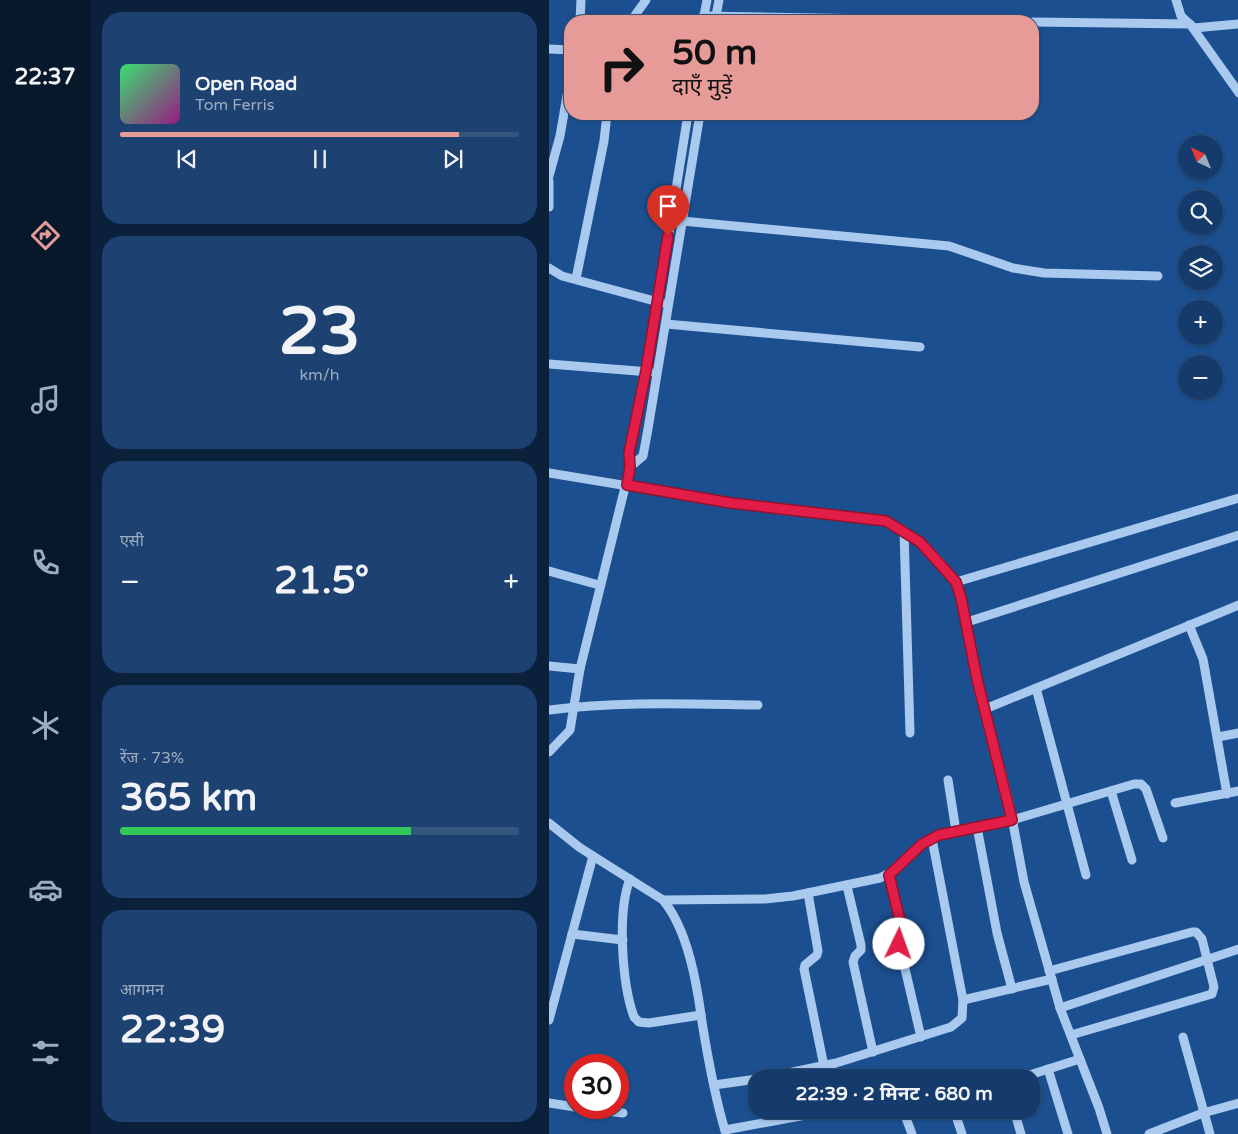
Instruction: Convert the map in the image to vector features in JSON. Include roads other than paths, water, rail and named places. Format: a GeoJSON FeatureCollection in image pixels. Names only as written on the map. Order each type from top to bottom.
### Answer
{"type":"FeatureCollection","features":[{"type":"Feature","properties":{"kind":"street"},"geometry":{"type":"LineString","coordinates":[[580,15],[581,0]]}},
{"type":"Feature","properties":{"kind":"street"},"geometry":{"type":"LineString","coordinates":[[635,15],[646,0]]}},
{"type":"Feature","properties":{"kind":"street"},"geometry":{"type":"LineString","coordinates":[[704,15],[707,0]]}},
{"type":"Feature","properties":{"kind":"street"},"geometry":{"type":"LineString","coordinates":[[716,15],[719,0]]}},
{"type":"Feature","properties":{"kind":"street"},"geometry":{"type":"LineString","coordinates":[[1176,0],[1181,16],[1194,28],[1238,24]]}},
{"type":"Feature","properties":{"kind":"street"},"geometry":{"type":"LineString","coordinates":[[1039,22],[1190,24]]}},
{"type":"Feature","properties":{"kind":"street"},"geometry":{"type":"LineString","coordinates":[[1190,24],[1238,92]]}},
{"type":"Feature","properties":{"kind":"street"},"geometry":{"type":"LineString","coordinates":[[549,49],[564,50]]}},
{"type":"Feature","properties":{"kind":"street"},"geometry":{"type":"LineString","coordinates":[[549,176],[564,113]]}},
{"type":"Feature","properties":{"kind":"street"},"geometry":{"type":"LineString","coordinates":[[576,279],[604,141],[606,120]]}},
{"type":"Feature","properties":{"kind":"street"},"geometry":{"type":"LineString","coordinates":[[549,752],[569,730],[580,669],[599,585],[627,485],[630,467],[629,453],[646,371],[687,120]]}},
{"type":"Feature","properties":{"kind":"street"},"geometry":{"type":"LineString","coordinates":[[630,467],[643,456],[699,120]]}},
{"type":"Feature","properties":{"kind":"street"},"geometry":{"type":"LineString","coordinates":[[549,181],[549,207]]}},
{"type":"Feature","properties":{"kind":"street"},"geometry":{"type":"LineString","coordinates":[[682,221],[949,246],[1013,268],[1044,273],[1158,276]]}},
{"type":"Feature","properties":{"kind":"street"},"geometry":{"type":"LineString","coordinates":[[549,268],[554,273],[669,304]]}},
{"type":"Feature","properties":{"kind":"street"},"geometry":{"type":"LineString","coordinates":[[666,324],[919,347]]}},
{"type":"Feature","properties":{"kind":"street"},"geometry":{"type":"LineString","coordinates":[[549,364],[646,371],[658,374]]}},
{"type":"Feature","properties":{"kind":"street"},"geometry":{"type":"LineString","coordinates":[[549,474],[731,503],[886,521],[920,542],[956,582],[967,622],[977,679],[1012,820],[1024,882],[1060,1008],[1107,1134]]}},
{"type":"Feature","properties":{"kind":"street"},"geometry":{"type":"LineString","coordinates":[[956,582],[1238,498]]}},
{"type":"Feature","properties":{"kind":"street"},"geometry":{"type":"LineString","coordinates":[[905,531],[910,733]]}},
{"type":"Feature","properties":{"kind":"street"},"geometry":{"type":"LineString","coordinates":[[967,622],[1238,535]]}},
{"type":"Feature","properties":{"kind":"street"},"geometry":{"type":"LineString","coordinates":[[549,570],[599,585]]}},
{"type":"Feature","properties":{"kind":"street"},"geometry":{"type":"LineString","coordinates":[[984,706],[1035,688],[1238,605]]}},
{"type":"Feature","properties":{"kind":"street"},"geometry":{"type":"LineString","coordinates":[[1189,625],[1203,659],[1227,794]]}},
{"type":"Feature","properties":{"kind":"street"},"geometry":{"type":"LineString","coordinates":[[549,666],[580,669]]}},
{"type":"Feature","properties":{"kind":"street"},"geometry":{"type":"LineString","coordinates":[[1035,688],[1086,875]]}},
{"type":"Feature","properties":{"kind":"street"},"geometry":{"type":"LineString","coordinates":[[549,710],[573,707],[758,705]]}},
{"type":"Feature","properties":{"kind":"street"},"geometry":{"type":"LineString","coordinates":[[1218,737],[1238,733]]}},
{"type":"Feature","properties":{"kind":"street"},"geometry":{"type":"LineString","coordinates":[[947,780],[956,832]]}},
{"type":"Feature","properties":{"kind":"street"},"geometry":{"type":"LineString","coordinates":[[663,900],[765,899],[847,886],[889,875],[922,844],[932,839],[1012,820],[1141,784],[1146,789],[1163,838]]}},
{"type":"Feature","properties":{"kind":"street"},"geometry":{"type":"LineString","coordinates":[[1111,791],[1132,860]]}},
{"type":"Feature","properties":{"kind":"street"},"geometry":{"type":"LineString","coordinates":[[1175,803],[1238,791]]}},
{"type":"Feature","properties":{"kind":"street"},"geometry":{"type":"LineString","coordinates":[[549,823],[579,848],[663,900],[671,909],[691,962],[698,989],[714,1085],[725,1132],[789,1119]]}},
{"type":"Feature","properties":{"kind":"street"},"geometry":{"type":"LineString","coordinates":[[977,827],[996,925],[1012,989]]}},
{"type":"Feature","properties":{"kind":"street"},"geometry":{"type":"LineString","coordinates":[[809,1069],[873,1052],[958,1024],[963,1012],[963,1000],[932,839]]}},
{"type":"Feature","properties":{"kind":"street"},"geometry":{"type":"LineString","coordinates":[[549,1020],[593,856]]}},
{"type":"Feature","properties":{"kind":"street"},"geometry":{"type":"LineString","coordinates":[[889,875],[902,929],[899,944],[921,1037]]}},
{"type":"Feature","properties":{"kind":"street"},"geometry":{"type":"LineString","coordinates":[[630,879],[624,893],[622,914],[631,1010],[639,1022],[649,1023],[701,1016]]}},
{"type":"Feature","properties":{"kind":"street"},"geometry":{"type":"LineString","coordinates":[[847,886],[861,950],[855,956],[853,962],[873,1052]]}},
{"type":"Feature","properties":{"kind":"street"},"geometry":{"type":"LineString","coordinates":[[808,893],[818,951],[817,955],[805,965],[804,969],[824,1066]]}},
{"type":"Feature","properties":{"kind":"street"},"geometry":{"type":"LineString","coordinates":[[963,1000],[1012,989],[1050,975],[1192,932],[1199,935],[1214,991],[1209,996],[1071,1036]]}},
{"type":"Feature","properties":{"kind":"street"},"geometry":{"type":"LineString","coordinates":[[572,934],[623,940]]}},
{"type":"Feature","properties":{"kind":"street"},"geometry":{"type":"LineString","coordinates":[[1060,1008],[1238,950]]}},
{"type":"Feature","properties":{"kind":"street"},"geometry":{"type":"LineString","coordinates":[[1183,1036],[1210,1134]]}},
{"type":"Feature","properties":{"kind":"street"},"geometry":{"type":"LineString","coordinates":[[1040,1072],[1080,1059]]}},
{"type":"Feature","properties":{"kind":"street"},"geometry":{"type":"LineString","coordinates":[[1048,1069],[1068,1134]]}},
{"type":"Feature","properties":{"kind":"street"},"geometry":{"type":"LineString","coordinates":[[714,1085],[748,1080]]}},
{"type":"Feature","properties":{"kind":"street"},"geometry":{"type":"LineString","coordinates":[[549,1103],[564,1105]]}},
{"type":"Feature","properties":{"kind":"street"},"geometry":{"type":"LineString","coordinates":[[1149,1134],[1203,1113],[1238,1103]]}},
{"type":"Feature","properties":{"kind":"street"},"geometry":{"type":"LineString","coordinates":[[907,1119],[912,1134]]}},
{"type":"Feature","properties":{"kind":"street"},"geometry":{"type":"LineString","coordinates":[[957,1119],[962,1134]]}},
{"type":"Feature","properties":{"kind":"street"},"geometry":{"type":"LineString","coordinates":[[1017,1119],[1021,1134]]}}]}
